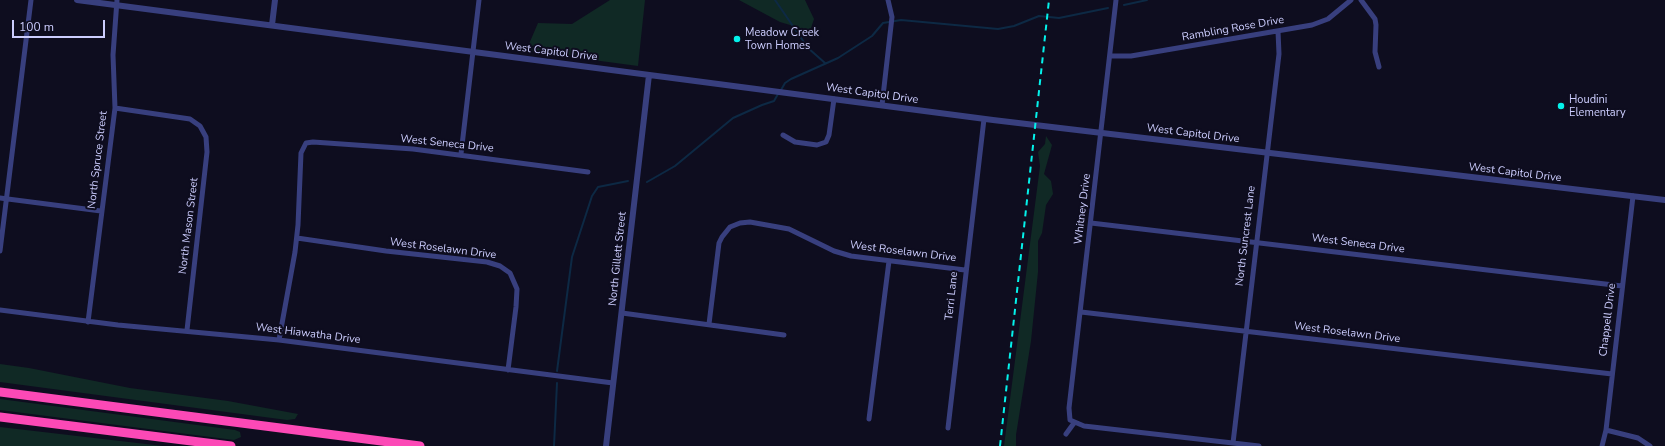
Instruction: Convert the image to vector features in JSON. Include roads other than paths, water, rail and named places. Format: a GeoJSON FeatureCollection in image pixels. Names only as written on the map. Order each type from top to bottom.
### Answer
{"type":"FeatureCollection","features":[{"type":"Feature","properties":{"kind":"highway"},"geometry":{"type":"LineString","coordinates":[[0,392],[420,446]]}},
{"type":"Feature","properties":{"kind":"highway"},"geometry":{"type":"LineString","coordinates":[[0,416],[232,446]]}},
{"type":"Feature","properties":{"kind":"street"},"geometry":{"type":"LineString","coordinates":[[0,251],[30,0]]}},
{"type":"Feature","properties":{"kind":"street","name":"West Capitol Drive"},"geometry":{"type":"LineString","coordinates":[[77,0],[117,3],[272,26],[984,119],[1665,200]]}},
{"type":"Feature","properties":{"kind":"street"},"geometry":{"type":"LineString","coordinates":[[272,26],[275,0]]}},
{"type":"Feature","properties":{"kind":"street"},"geometry":{"type":"LineString","coordinates":[[461,154],[480,0]]}},
{"type":"Feature","properties":{"kind":"street"},"geometry":{"type":"LineString","coordinates":[[882,105],[892,17],[888,0]]}},
{"type":"Feature","properties":{"kind":"street","name":"Whitney Drive"},"geometry":{"type":"LineString","coordinates":[[1072,421],[1069,408],[1116,0]]}},
{"type":"Feature","properties":{"kind":"street","name":"Rambling Rose Drive"},"geometry":{"type":"LineString","coordinates":[[1110,56],[1131,56],[1312,25],[1328,19],[1350,0]]}},
{"type":"Feature","properties":{"kind":"street"},"geometry":{"type":"LineString","coordinates":[[1361,0],[1375,19],[1374,52],[1379,68]]}},
{"type":"Feature","properties":{"kind":"street","name":"North Spruce Street"},"geometry":{"type":"LineString","coordinates":[[88,322],[115,108],[113,55],[117,3]]}},
{"type":"Feature","properties":{"kind":"street","name":"North Suncrest Lane"},"geometry":{"type":"LineString","coordinates":[[1233,443],[1245,331],[1279,54],[1278,31]]}},
{"type":"Feature","properties":{"kind":"street","name":"North Gillett Street"},"geometry":{"type":"LineString","coordinates":[[606,446],[650,75]]}},
{"type":"Feature","properties":{"kind":"street"},"geometry":{"type":"LineString","coordinates":[[783,135],[795,142],[817,145],[826,142],[834,99]]}},
{"type":"Feature","properties":{"kind":"street","name":"North Mason Street"},"geometry":{"type":"LineString","coordinates":[[115,108],[184,118],[200,126],[206,136],[207,152],[187,330]]}},
{"type":"Feature","properties":{"kind":"street","name":"Terri Lane"},"geometry":{"type":"LineString","coordinates":[[948,428],[965,270],[984,119]]}},
{"type":"Feature","properties":{"kind":"street","name":"West Seneca Drive"},"geometry":{"type":"LineString","coordinates":[[297,238],[301,153],[304,145],[313,142],[461,154],[588,172]]}},
{"type":"Feature","properties":{"kind":"street","name":"Chappell Drive"},"geometry":{"type":"LineString","coordinates":[[1602,446],[1606,430],[1633,196]]}},
{"type":"Feature","properties":{"kind":"street"},"geometry":{"type":"LineString","coordinates":[[0,198],[101,211]]}},
{"type":"Feature","properties":{"kind":"street","name":"West Roselawn Drive"},"geometry":{"type":"LineString","coordinates":[[709,324],[719,243],[726,232],[735,225],[750,222],[783,227],[793,230],[824,247],[843,254],[965,270]]}},
{"type":"Feature","properties":{"kind":"street","name":"West Seneca Drive"},"geometry":{"type":"LineString","coordinates":[[1091,222],[1622,286]]}},
{"type":"Feature","properties":{"kind":"street"},"geometry":{"type":"LineString","coordinates":[[279,340],[297,238]]}},
{"type":"Feature","properties":{"kind":"street","name":"West Roselawn Drive"},"geometry":{"type":"LineString","coordinates":[[297,238],[386,251],[487,262],[500,266],[510,273],[517,289],[508,370]]}},
{"type":"Feature","properties":{"kind":"street"},"geometry":{"type":"LineString","coordinates":[[869,419],[889,261]]}},
{"type":"Feature","properties":{"kind":"street","name":"West Hiawatha Drive"},"geometry":{"type":"LineString","coordinates":[[0,310],[88,322],[187,330],[279,340],[613,383]]}},
{"type":"Feature","properties":{"kind":"street","name":"West Roselawn Drive"},"geometry":{"type":"LineString","coordinates":[[1081,312],[1612,374]]}},
{"type":"Feature","properties":{"kind":"street"},"geometry":{"type":"LineString","coordinates":[[622,313],[784,334]]}},
{"type":"Feature","properties":{"kind":"street"},"geometry":{"type":"LineString","coordinates":[[1066,434],[1072,421],[1084,426],[1259,446]]}},
{"type":"Feature","properties":{"kind":"street"},"geometry":{"type":"LineString","coordinates":[[1606,430],[1638,438],[1650,446]]}},
{"type":"Feature","properties":{"kind":"waterway"},"geometry":{"type":"LineString","coordinates":[[775,0],[808,48],[825,63]]}},
{"type":"Feature","properties":{"kind":"waterway"},"geometry":{"type":"LineString","coordinates":[[1124,5],[1147,0]]}},
{"type":"Feature","properties":{"kind":"waterway"},"geometry":{"type":"LineString","coordinates":[[781,90],[785,83],[791,79],[838,58],[872,36],[883,23],[901,20],[998,29],[1014,26],[1039,16],[1059,18],[1108,8]]}},
{"type":"Feature","properties":{"kind":"waterway"},"geometry":{"type":"LineString","coordinates":[[647,182],[675,166],[733,118],[774,101],[778,94]]}},
{"type":"Feature","properties":{"kind":"waterway"},"geometry":{"type":"LineString","coordinates":[[557,371],[572,257],[592,196],[598,187],[628,181]]}},
{"type":"Feature","properties":{"kind":"waterway"},"geometry":{"type":"LineString","coordinates":[[554,446],[557,383]]}},
{"type":"Feature","properties":{"kind":"railway"},"geometry":{"type":"LineString","coordinates":[[1000,446],[1049,0]]}},
{"type":"Feature","properties":{"kind":"place","name":"Meadow Creek Town Homes"},"geometry":{"type":"Point","coordinates":[737,39]}},
{"type":"Feature","properties":{"kind":"place","name":"Houdini Elementary"},"geometry":{"type":"Point","coordinates":[1561,106]}}]}
